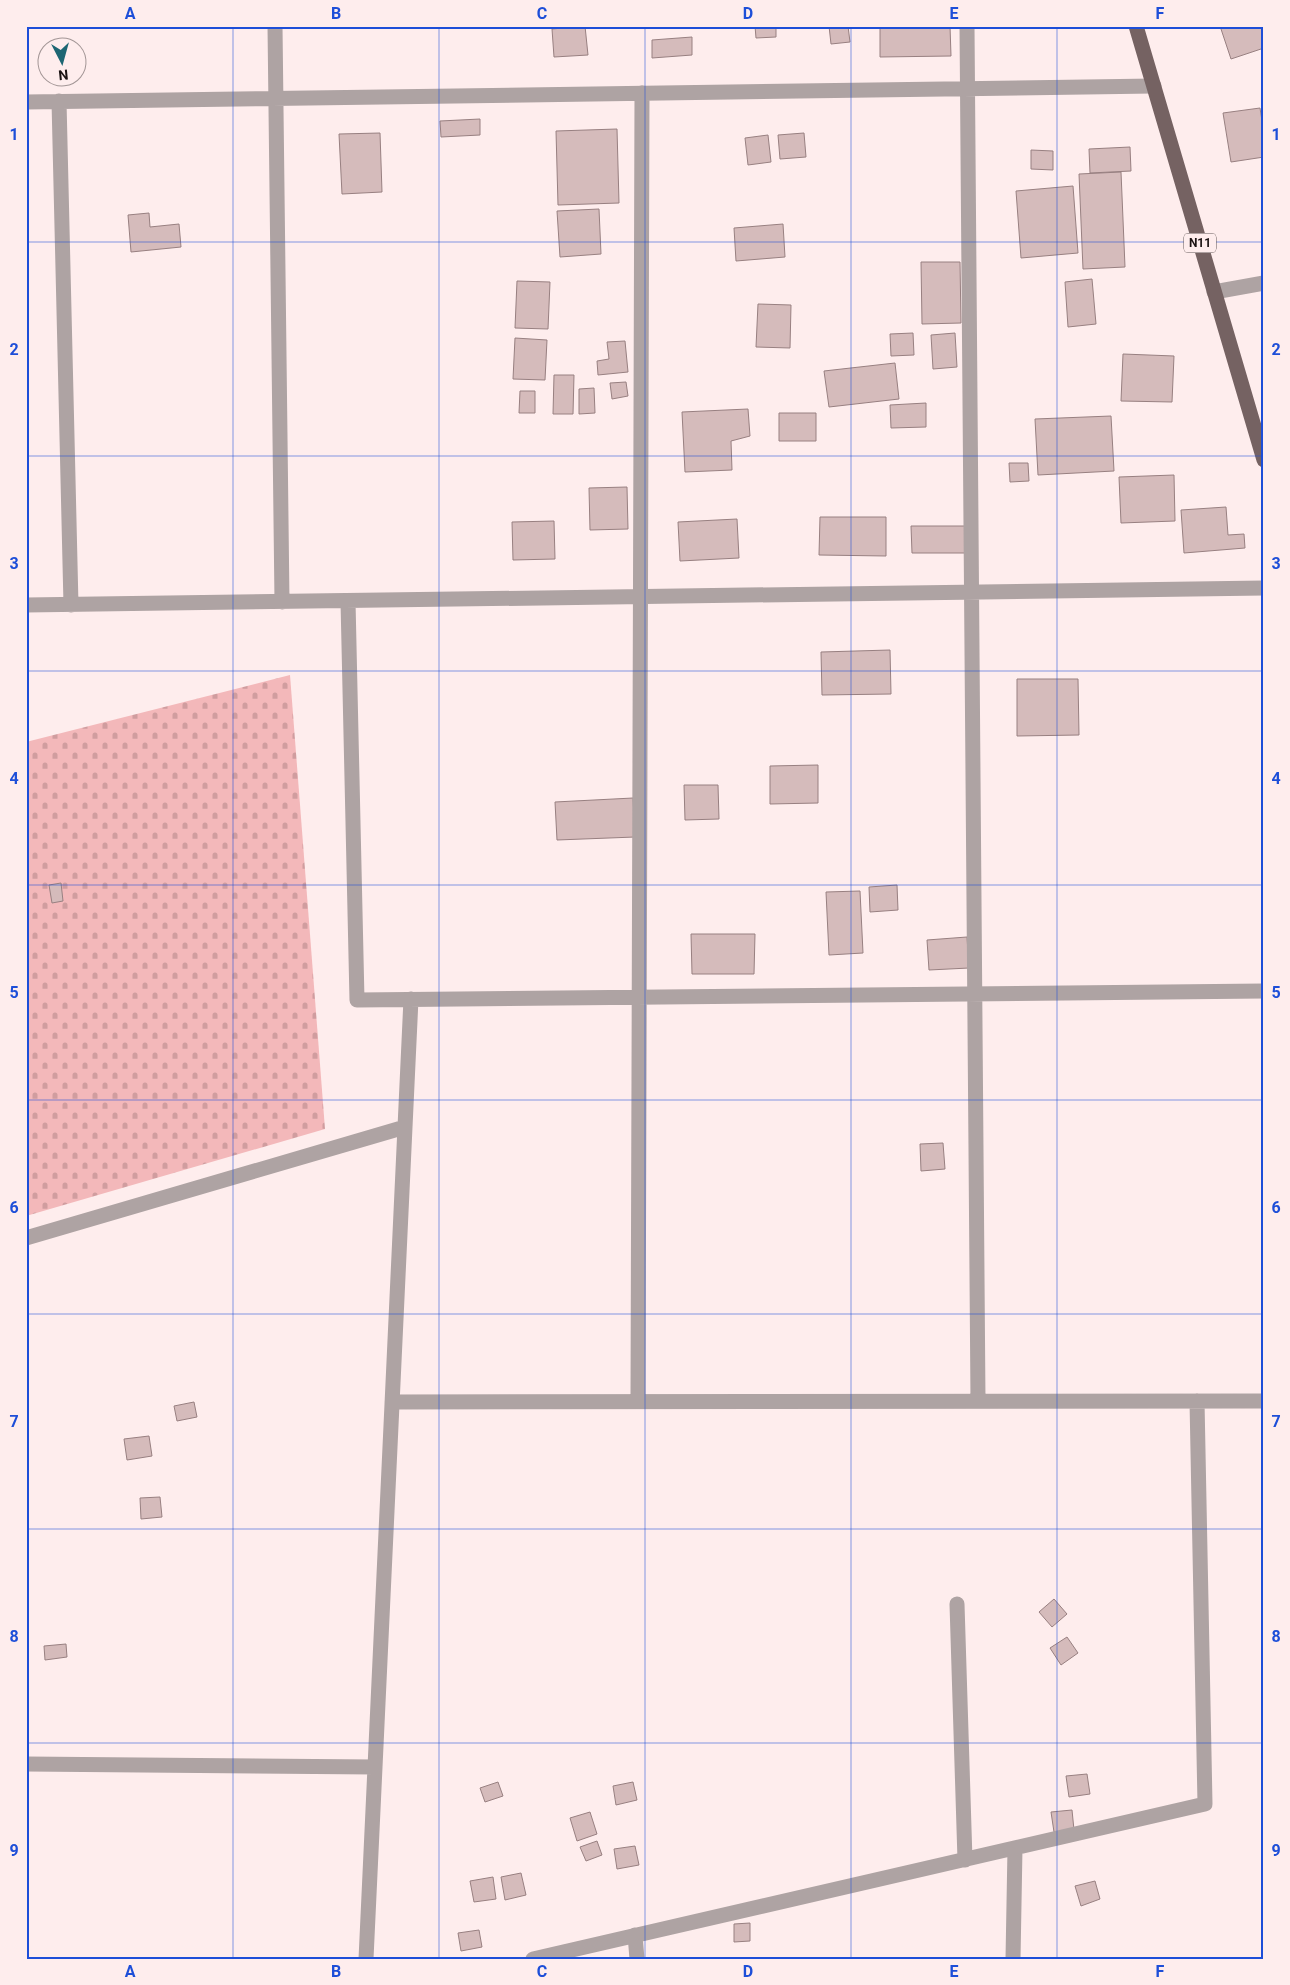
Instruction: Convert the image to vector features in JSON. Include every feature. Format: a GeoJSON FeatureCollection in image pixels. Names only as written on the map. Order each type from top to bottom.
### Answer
{"type":"FeatureCollection","features":[{"type":"Feature","properties":{"kind":"main road","name":"N11"},"geometry":{"type":"LineString","coordinates":[[1136,26],[1264,460]]}},
{"type":"Feature","properties":{"kind":"street"},"geometry":{"type":"LineString","coordinates":[[276,26],[282,602]]}},
{"type":"Feature","properties":{"kind":"street"},"geometry":{"type":"LineString","coordinates":[[967,26],[978,1401]]}},
{"type":"Feature","properties":{"kind":"street"},"geometry":{"type":"LineString","coordinates":[[26,102],[1154,86]]}},
{"type":"Feature","properties":{"kind":"street"},"geometry":{"type":"LineString","coordinates":[[638,1401],[642,93]]}},
{"type":"Feature","properties":{"kind":"street"},"geometry":{"type":"LineString","coordinates":[[59,101],[71,605]]}},
{"type":"Feature","properties":{"kind":"street"},"geometry":{"type":"LineString","coordinates":[[1214,292],[1264,282]]}},
{"type":"Feature","properties":{"kind":"street"},"geometry":{"type":"LineString","coordinates":[[26,606],[1264,588]]}},
{"type":"Feature","properties":{"kind":"street"},"geometry":{"type":"LineString","coordinates":[[348,601],[357,1000],[1264,992]]}},
{"type":"Feature","properties":{"kind":"street"},"geometry":{"type":"LineString","coordinates":[[366,1959],[411,1000]]}},
{"type":"Feature","properties":{"kind":"street"},"geometry":{"type":"LineString","coordinates":[[26,1238],[405,1127]]}},
{"type":"Feature","properties":{"kind":"street"},"geometry":{"type":"LineString","coordinates":[[533,1959],[1205,1804],[1197,1401]]}},
{"type":"Feature","properties":{"kind":"street"},"geometry":{"type":"LineString","coordinates":[[392,1402],[1264,1401]]}},
{"type":"Feature","properties":{"kind":"street"},"geometry":{"type":"LineString","coordinates":[[957,1604],[965,1860]]}},
{"type":"Feature","properties":{"kind":"street"},"geometry":{"type":"LineString","coordinates":[[26,1764],[375,1767]]}},
{"type":"Feature","properties":{"kind":"street"},"geometry":{"type":"LineString","coordinates":[[1013,1959],[1015,1848]]}},
{"type":"Feature","properties":{"kind":"street"},"geometry":{"type":"LineString","coordinates":[[635,1935],[637,1959]]}},
{"type":"Feature","properties":{"kind":"green space"},"geometry":{"type":"Polygon","coordinates":[[[290,675],[325,1129],[26,1216],[26,742],[290,675]]]}},
{"type":"Feature","properties":{"kind":"building"},"geometry":{"type":"Polygon","coordinates":[[[585,26],[588,55],[554,57],[552,29],[585,26]]]}},
{"type":"Feature","properties":{"kind":"building"},"geometry":{"type":"Polygon","coordinates":[[[755,26],[776,26],[776,37],[756,38],[755,26]]]}},
{"type":"Feature","properties":{"kind":"building"},"geometry":{"type":"Polygon","coordinates":[[[829,26],[848,26],[850,42],[831,44],[829,26]]]}},
{"type":"Feature","properties":{"kind":"building"},"geometry":{"type":"Polygon","coordinates":[[[880,26],[950,26],[951,56],[880,57],[880,26]]]}},
{"type":"Feature","properties":{"kind":"building"},"geometry":{"type":"Polygon","coordinates":[[[1220,26],[1264,26],[1264,48],[1231,59],[1220,26]]]}},
{"type":"Feature","properties":{"kind":"building"},"geometry":{"type":"Polygon","coordinates":[[[692,37],[692,55],[652,58],[652,40],[692,37]]]}},
{"type":"Feature","properties":{"kind":"building"},"geometry":{"type":"Polygon","coordinates":[[[1260,108],[1264,134],[1264,157],[1231,162],[1223,113],[1260,108]]]}},
{"type":"Feature","properties":{"kind":"building"},"geometry":{"type":"Polygon","coordinates":[[[480,119],[480,135],[441,137],[440,121],[480,119]]]}},
{"type":"Feature","properties":{"kind":"building"},"geometry":{"type":"Polygon","coordinates":[[[617,129],[619,203],[558,205],[556,131],[617,129]]]}},
{"type":"Feature","properties":{"kind":"building"},"geometry":{"type":"Polygon","coordinates":[[[380,133],[382,192],[342,194],[339,134],[380,133]]]}},
{"type":"Feature","properties":{"kind":"building"},"geometry":{"type":"Polygon","coordinates":[[[804,133],[806,157],[780,159],[778,135],[804,133]]]}},
{"type":"Feature","properties":{"kind":"building"},"geometry":{"type":"Polygon","coordinates":[[[768,135],[771,162],[748,165],[745,138],[768,135]]]}},
{"type":"Feature","properties":{"kind":"building"},"geometry":{"type":"Polygon","coordinates":[[[1130,147],[1131,171],[1090,173],[1089,149],[1130,147]]]}},
{"type":"Feature","properties":{"kind":"building"},"geometry":{"type":"Polygon","coordinates":[[[1031,150],[1053,151],[1053,170],[1031,169],[1031,150]]]}},
{"type":"Feature","properties":{"kind":"building"},"geometry":{"type":"Polygon","coordinates":[[[1121,172],[1125,267],[1083,269],[1079,174],[1121,172]]]}},
{"type":"Feature","properties":{"kind":"building"},"geometry":{"type":"Polygon","coordinates":[[[1073,186],[1078,253],[1021,258],[1016,191],[1073,186]]]}},
{"type":"Feature","properties":{"kind":"building"},"geometry":{"type":"Polygon","coordinates":[[[599,209],[601,254],[560,257],[557,211],[599,209]]]}},
{"type":"Feature","properties":{"kind":"building"},"geometry":{"type":"Polygon","coordinates":[[[149,213],[150,227],[179,224],[181,247],[131,252],[128,215],[149,213]]]}},
{"type":"Feature","properties":{"kind":"building"},"geometry":{"type":"Polygon","coordinates":[[[783,224],[785,257],[736,261],[734,228],[783,224]]]}},
{"type":"Feature","properties":{"kind":"building"},"geometry":{"type":"Polygon","coordinates":[[[921,262],[960,262],[961,323],[922,324],[921,262]]]}},
{"type":"Feature","properties":{"kind":"building"},"geometry":{"type":"Polygon","coordinates":[[[1092,279],[1096,324],[1068,327],[1065,282],[1092,279]]]}},
{"type":"Feature","properties":{"kind":"building"},"geometry":{"type":"Polygon","coordinates":[[[517,281],[550,282],[548,329],[515,328],[517,281]]]}},
{"type":"Feature","properties":{"kind":"building"},"geometry":{"type":"Polygon","coordinates":[[[758,304],[791,305],[790,348],[756,347],[758,304]]]}},
{"type":"Feature","properties":{"kind":"building"},"geometry":{"type":"Polygon","coordinates":[[[913,333],[914,355],[891,356],[890,334],[913,333]]]}},
{"type":"Feature","properties":{"kind":"building"},"geometry":{"type":"Polygon","coordinates":[[[955,333],[957,367],[933,369],[931,335],[955,333]]]}},
{"type":"Feature","properties":{"kind":"building"},"geometry":{"type":"Polygon","coordinates":[[[515,338],[547,340],[545,380],[513,379],[515,338]]]}},
{"type":"Feature","properties":{"kind":"building"},"geometry":{"type":"Polygon","coordinates":[[[625,341],[628,372],[598,375],[597,361],[609,359],[607,342],[625,341]]]}},
{"type":"Feature","properties":{"kind":"building"},"geometry":{"type":"Polygon","coordinates":[[[1123,354],[1174,356],[1172,402],[1121,401],[1123,354]]]}},
{"type":"Feature","properties":{"kind":"building"},"geometry":{"type":"Polygon","coordinates":[[[895,363],[899,399],[829,407],[824,371],[895,363]]]}},
{"type":"Feature","properties":{"kind":"building"},"geometry":{"type":"Polygon","coordinates":[[[554,375],[574,375],[573,414],[553,414],[554,375]]]}},
{"type":"Feature","properties":{"kind":"building"},"geometry":{"type":"Polygon","coordinates":[[[626,382],[628,396],[612,399],[610,383],[626,382]]]}},
{"type":"Feature","properties":{"kind":"building"},"geometry":{"type":"Polygon","coordinates":[[[594,388],[595,413],[579,414],[579,389],[594,388]]]}},
{"type":"Feature","properties":{"kind":"building"},"geometry":{"type":"Polygon","coordinates":[[[520,391],[535,391],[535,413],[519,413],[520,391]]]}},
{"type":"Feature","properties":{"kind":"building"},"geometry":{"type":"Polygon","coordinates":[[[926,403],[926,427],[891,428],[890,405],[926,403]]]}},
{"type":"Feature","properties":{"kind":"building"},"geometry":{"type":"Polygon","coordinates":[[[748,409],[750,436],[731,441],[732,470],[685,472],[682,412],[748,409]]]}},
{"type":"Feature","properties":{"kind":"building"},"geometry":{"type":"Polygon","coordinates":[[[779,413],[816,413],[816,441],[779,441],[779,413]]]}},
{"type":"Feature","properties":{"kind":"building"},"geometry":{"type":"Polygon","coordinates":[[[1111,416],[1114,471],[1038,475],[1035,419],[1111,416]]]}},
{"type":"Feature","properties":{"kind":"building"},"geometry":{"type":"Polygon","coordinates":[[[1009,463],[1028,463],[1029,481],[1010,482],[1009,463]]]}},
{"type":"Feature","properties":{"kind":"building"},"geometry":{"type":"Polygon","coordinates":[[[1174,475],[1175,521],[1121,523],[1119,477],[1174,475]]]}},
{"type":"Feature","properties":{"kind":"building"},"geometry":{"type":"Polygon","coordinates":[[[627,487],[628,529],[590,530],[589,488],[627,487]]]}},
{"type":"Feature","properties":{"kind":"building"},"geometry":{"type":"Polygon","coordinates":[[[1226,507],[1228,535],[1244,534],[1245,548],[1184,553],[1181,510],[1226,507]]]}},
{"type":"Feature","properties":{"kind":"building"},"geometry":{"type":"Polygon","coordinates":[[[820,517],[886,517],[886,556],[819,555],[820,517]]]}},
{"type":"Feature","properties":{"kind":"building"},"geometry":{"type":"Polygon","coordinates":[[[737,519],[739,558],[680,561],[678,522],[737,519]]]}},
{"type":"Feature","properties":{"kind":"building"},"geometry":{"type":"Polygon","coordinates":[[[554,521],[555,559],[513,560],[512,522],[554,521]]]}},
{"type":"Feature","properties":{"kind":"building"},"geometry":{"type":"Polygon","coordinates":[[[911,526],[967,526],[967,553],[912,553],[911,526]]]}},
{"type":"Feature","properties":{"kind":"building"},"geometry":{"type":"Polygon","coordinates":[[[890,650],[891,694],[822,695],[821,652],[890,650]]]}},
{"type":"Feature","properties":{"kind":"building"},"geometry":{"type":"Polygon","coordinates":[[[1017,679],[1078,679],[1079,735],[1017,736],[1017,679]]]}},
{"type":"Feature","properties":{"kind":"building"},"geometry":{"type":"Polygon","coordinates":[[[818,765],[818,803],[770,804],[770,766],[818,765]]]}},
{"type":"Feature","properties":{"kind":"building"},"geometry":{"type":"Polygon","coordinates":[[[684,785],[718,785],[719,819],[685,820],[684,785]]]}},
{"type":"Feature","properties":{"kind":"building"},"geometry":{"type":"Polygon","coordinates":[[[633,798],[635,837],[557,840],[555,802],[633,798]]]}},
{"type":"Feature","properties":{"kind":"building"},"geometry":{"type":"Polygon","coordinates":[[[61,883],[63,901],[52,903],[49,885],[61,883]]]}},
{"type":"Feature","properties":{"kind":"building"},"geometry":{"type":"Polygon","coordinates":[[[897,885],[898,910],[870,912],[869,887],[897,885]]]}},
{"type":"Feature","properties":{"kind":"building"},"geometry":{"type":"Polygon","coordinates":[[[860,891],[863,953],[829,955],[826,892],[860,891]]]}},
{"type":"Feature","properties":{"kind":"building"},"geometry":{"type":"Polygon","coordinates":[[[691,934],[755,934],[754,974],[692,974],[691,934]]]}},
{"type":"Feature","properties":{"kind":"building"},"geometry":{"type":"Polygon","coordinates":[[[967,937],[969,968],[929,970],[927,940],[967,937]]]}},
{"type":"Feature","properties":{"kind":"building"},"geometry":{"type":"Polygon","coordinates":[[[943,1143],[945,1169],[921,1171],[920,1144],[943,1143]]]}},
{"type":"Feature","properties":{"kind":"building"},"geometry":{"type":"Polygon","coordinates":[[[194,1402],[197,1417],[177,1421],[174,1406],[194,1402]]]}},
{"type":"Feature","properties":{"kind":"building"},"geometry":{"type":"Polygon","coordinates":[[[149,1436],[152,1456],[127,1460],[124,1439],[149,1436]]]}},
{"type":"Feature","properties":{"kind":"building"},"geometry":{"type":"Polygon","coordinates":[[[160,1497],[162,1517],[141,1519],[140,1498],[160,1497]]]}},
{"type":"Feature","properties":{"kind":"building"},"geometry":{"type":"Polygon","coordinates":[[[1054,1599],[1067,1614],[1052,1627],[1039,1612],[1054,1599]]]}},
{"type":"Feature","properties":{"kind":"building"},"geometry":{"type":"Polygon","coordinates":[[[1067,1637],[1078,1653],[1061,1665],[1050,1648],[1067,1637]]]}},
{"type":"Feature","properties":{"kind":"building"},"geometry":{"type":"Polygon","coordinates":[[[66,1644],[67,1657],[45,1660],[44,1646],[66,1644]]]}},
{"type":"Feature","properties":{"kind":"building"},"geometry":{"type":"Polygon","coordinates":[[[1087,1774],[1090,1794],[1069,1797],[1066,1776],[1087,1774]]]}},
{"type":"Feature","properties":{"kind":"building"},"geometry":{"type":"Polygon","coordinates":[[[498,1782],[503,1796],[485,1802],[480,1788],[498,1782]]]}},
{"type":"Feature","properties":{"kind":"building"},"geometry":{"type":"Polygon","coordinates":[[[633,1782],[637,1800],[616,1805],[613,1786],[633,1782]]]}},
{"type":"Feature","properties":{"kind":"building"},"geometry":{"type":"Polygon","coordinates":[[[1072,1810],[1074,1830],[1054,1832],[1051,1812],[1072,1810]]]}},
{"type":"Feature","properties":{"kind":"building"},"geometry":{"type":"Polygon","coordinates":[[[590,1812],[597,1834],[577,1841],[570,1818],[590,1812]]]}},
{"type":"Feature","properties":{"kind":"building"},"geometry":{"type":"Polygon","coordinates":[[[597,1841],[602,1855],[586,1861],[580,1847],[597,1841]]]}},
{"type":"Feature","properties":{"kind":"building"},"geometry":{"type":"Polygon","coordinates":[[[635,1846],[639,1865],[617,1869],[614,1849],[635,1846]]]}},
{"type":"Feature","properties":{"kind":"building"},"geometry":{"type":"Polygon","coordinates":[[[521,1873],[526,1895],[505,1900],[501,1877],[521,1873]]]}},
{"type":"Feature","properties":{"kind":"building"},"geometry":{"type":"Polygon","coordinates":[[[493,1877],[496,1899],[474,1902],[470,1881],[493,1877]]]}},
{"type":"Feature","properties":{"kind":"building"},"geometry":{"type":"Polygon","coordinates":[[[1095,1881],[1100,1899],[1081,1906],[1075,1886],[1095,1881]]]}},
{"type":"Feature","properties":{"kind":"building"},"geometry":{"type":"Polygon","coordinates":[[[750,1923],[750,1941],[734,1942],[734,1924],[750,1923]]]}},
{"type":"Feature","properties":{"kind":"building"},"geometry":{"type":"Polygon","coordinates":[[[479,1930],[482,1947],[461,1951],[458,1933],[479,1930]]]}}]}
